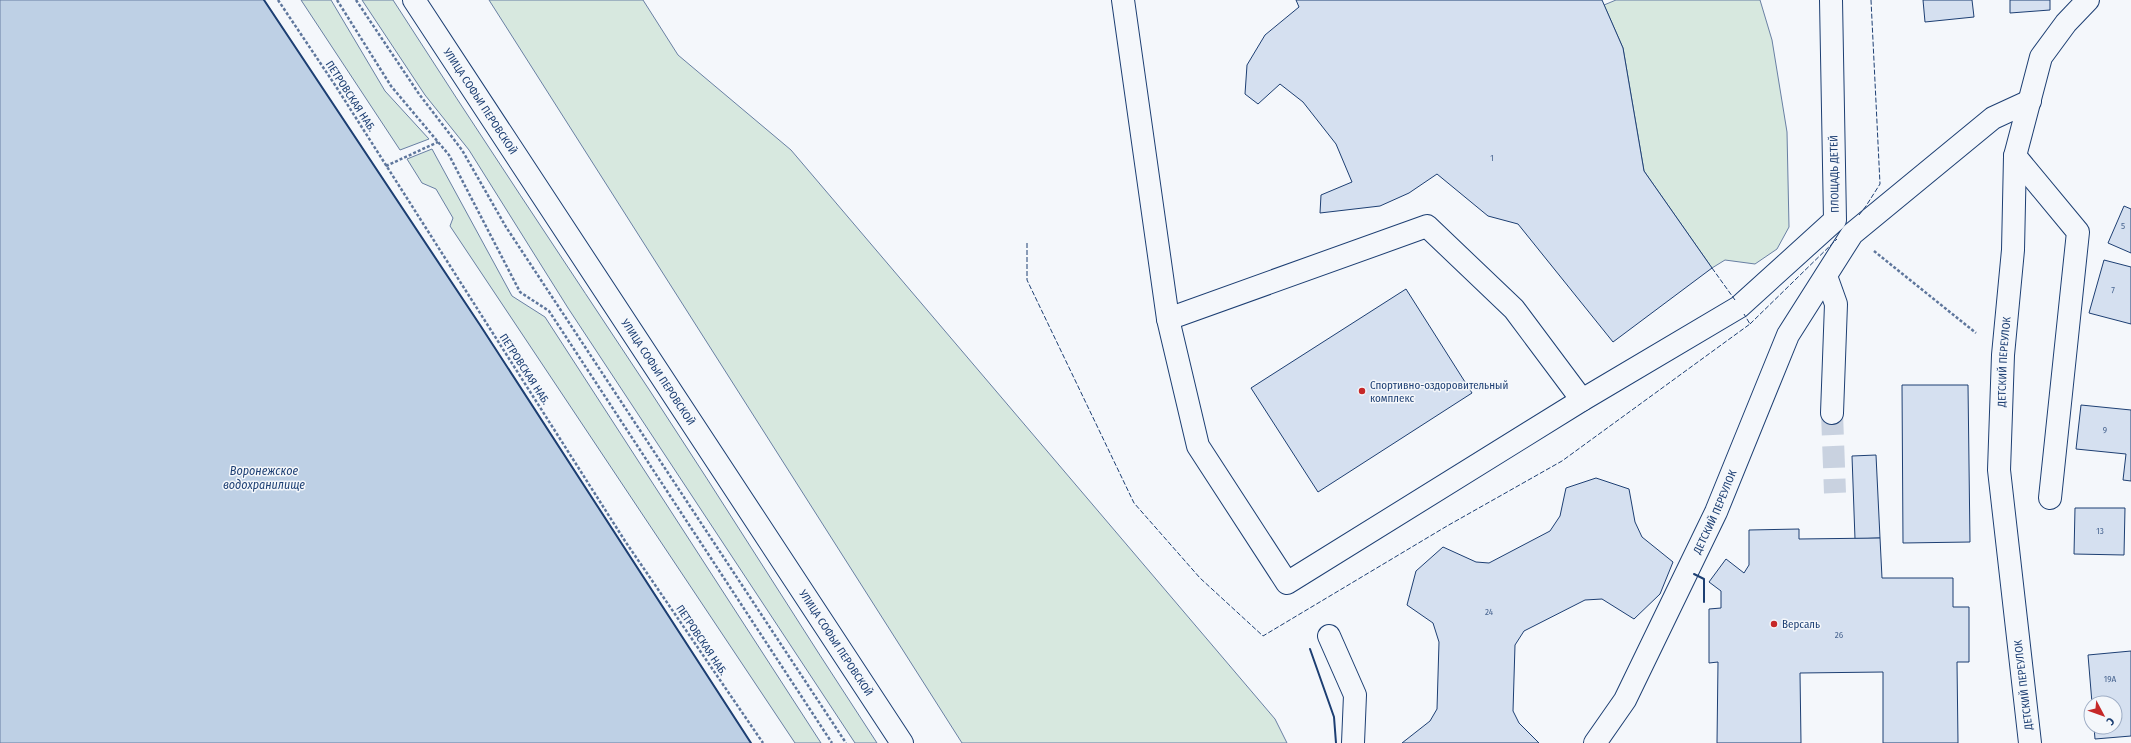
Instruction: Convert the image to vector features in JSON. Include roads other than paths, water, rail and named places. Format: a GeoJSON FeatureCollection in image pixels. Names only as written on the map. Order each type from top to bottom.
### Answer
{"type":"FeatureCollection","features":[{"type":"Feature","properties":{"kind":"street","name":"УЛИЦА СОФЬИ ПЕРОВСКОЙ"},"geometry":{"type":"LineString","coordinates":[[414,0],[902,743]]}},
{"type":"Feature","properties":{"kind":"street"},"geometry":{"type":"LineString","coordinates":[[1123,0],[1168,319],[1427,226],[1514,309],[1582,400]]}},
{"type":"Feature","properties":{"kind":"street","name":"ПЛОЩАДЬ ДЕТЕЙ"},"geometry":{"type":"LineString","coordinates":[[1168,319],[1198,446],[1287,583],[1582,400],[1739,307],[1834,220],[1830,0]]}},
{"type":"Feature","properties":{"kind":"street","name":"ДЕТСКИЙ ПЕРЕУЛОК"},"geometry":{"type":"LineString","coordinates":[[2030,743],[1998,470],[2003,355],[2013,250],[2015,156],[2041,57],[2066,23],[2088,0]]}},
{"type":"Feature","properties":{"kind":"street","name":"ДЕТСКИЙ ПЕРЕУЛОК"},"geometry":{"type":"LineString","coordinates":[[1595,743],[1625,700],[1716,512],[1788,335],[1852,234],[1993,118],[2030,101]]}},
{"type":"Feature","properties":{"kind":"street"},"geometry":{"type":"LineString","coordinates":[[2015,156],[2078,232],[2050,498]]}},
{"type":"Feature","properties":{"kind":"street"},"geometry":{"type":"LineString","coordinates":[[1826,276],[1836,304],[1832,413]]}},
{"type":"Feature","properties":{"kind":"street"},"geometry":{"type":"LineString","coordinates":[[1329,636],[1355,695],[1353,743]]}},
{"type":"Feature","properties":{"kind":"water","name":"Воронежское водохранилище"},"geometry":{"type":"Polygon","coordinates":[[[0,0],[264,0],[480,325],[751,743],[0,743],[0,0]]]}},
{"type":"Feature","properties":{"kind":"tunnel"},"geometry":{"type":"LineString","coordinates":[[1832,413],[1835,493]]}},
{"type":"Feature","properties":{"kind":"place","name":"Спортивно-оздоровительный комплекс"},"geometry":{"type":"Point","coordinates":[1362,391]}},
{"type":"Feature","properties":{"kind":"place","name":"Версаль"},"geometry":{"type":"Point","coordinates":[1774,624]}}]}
